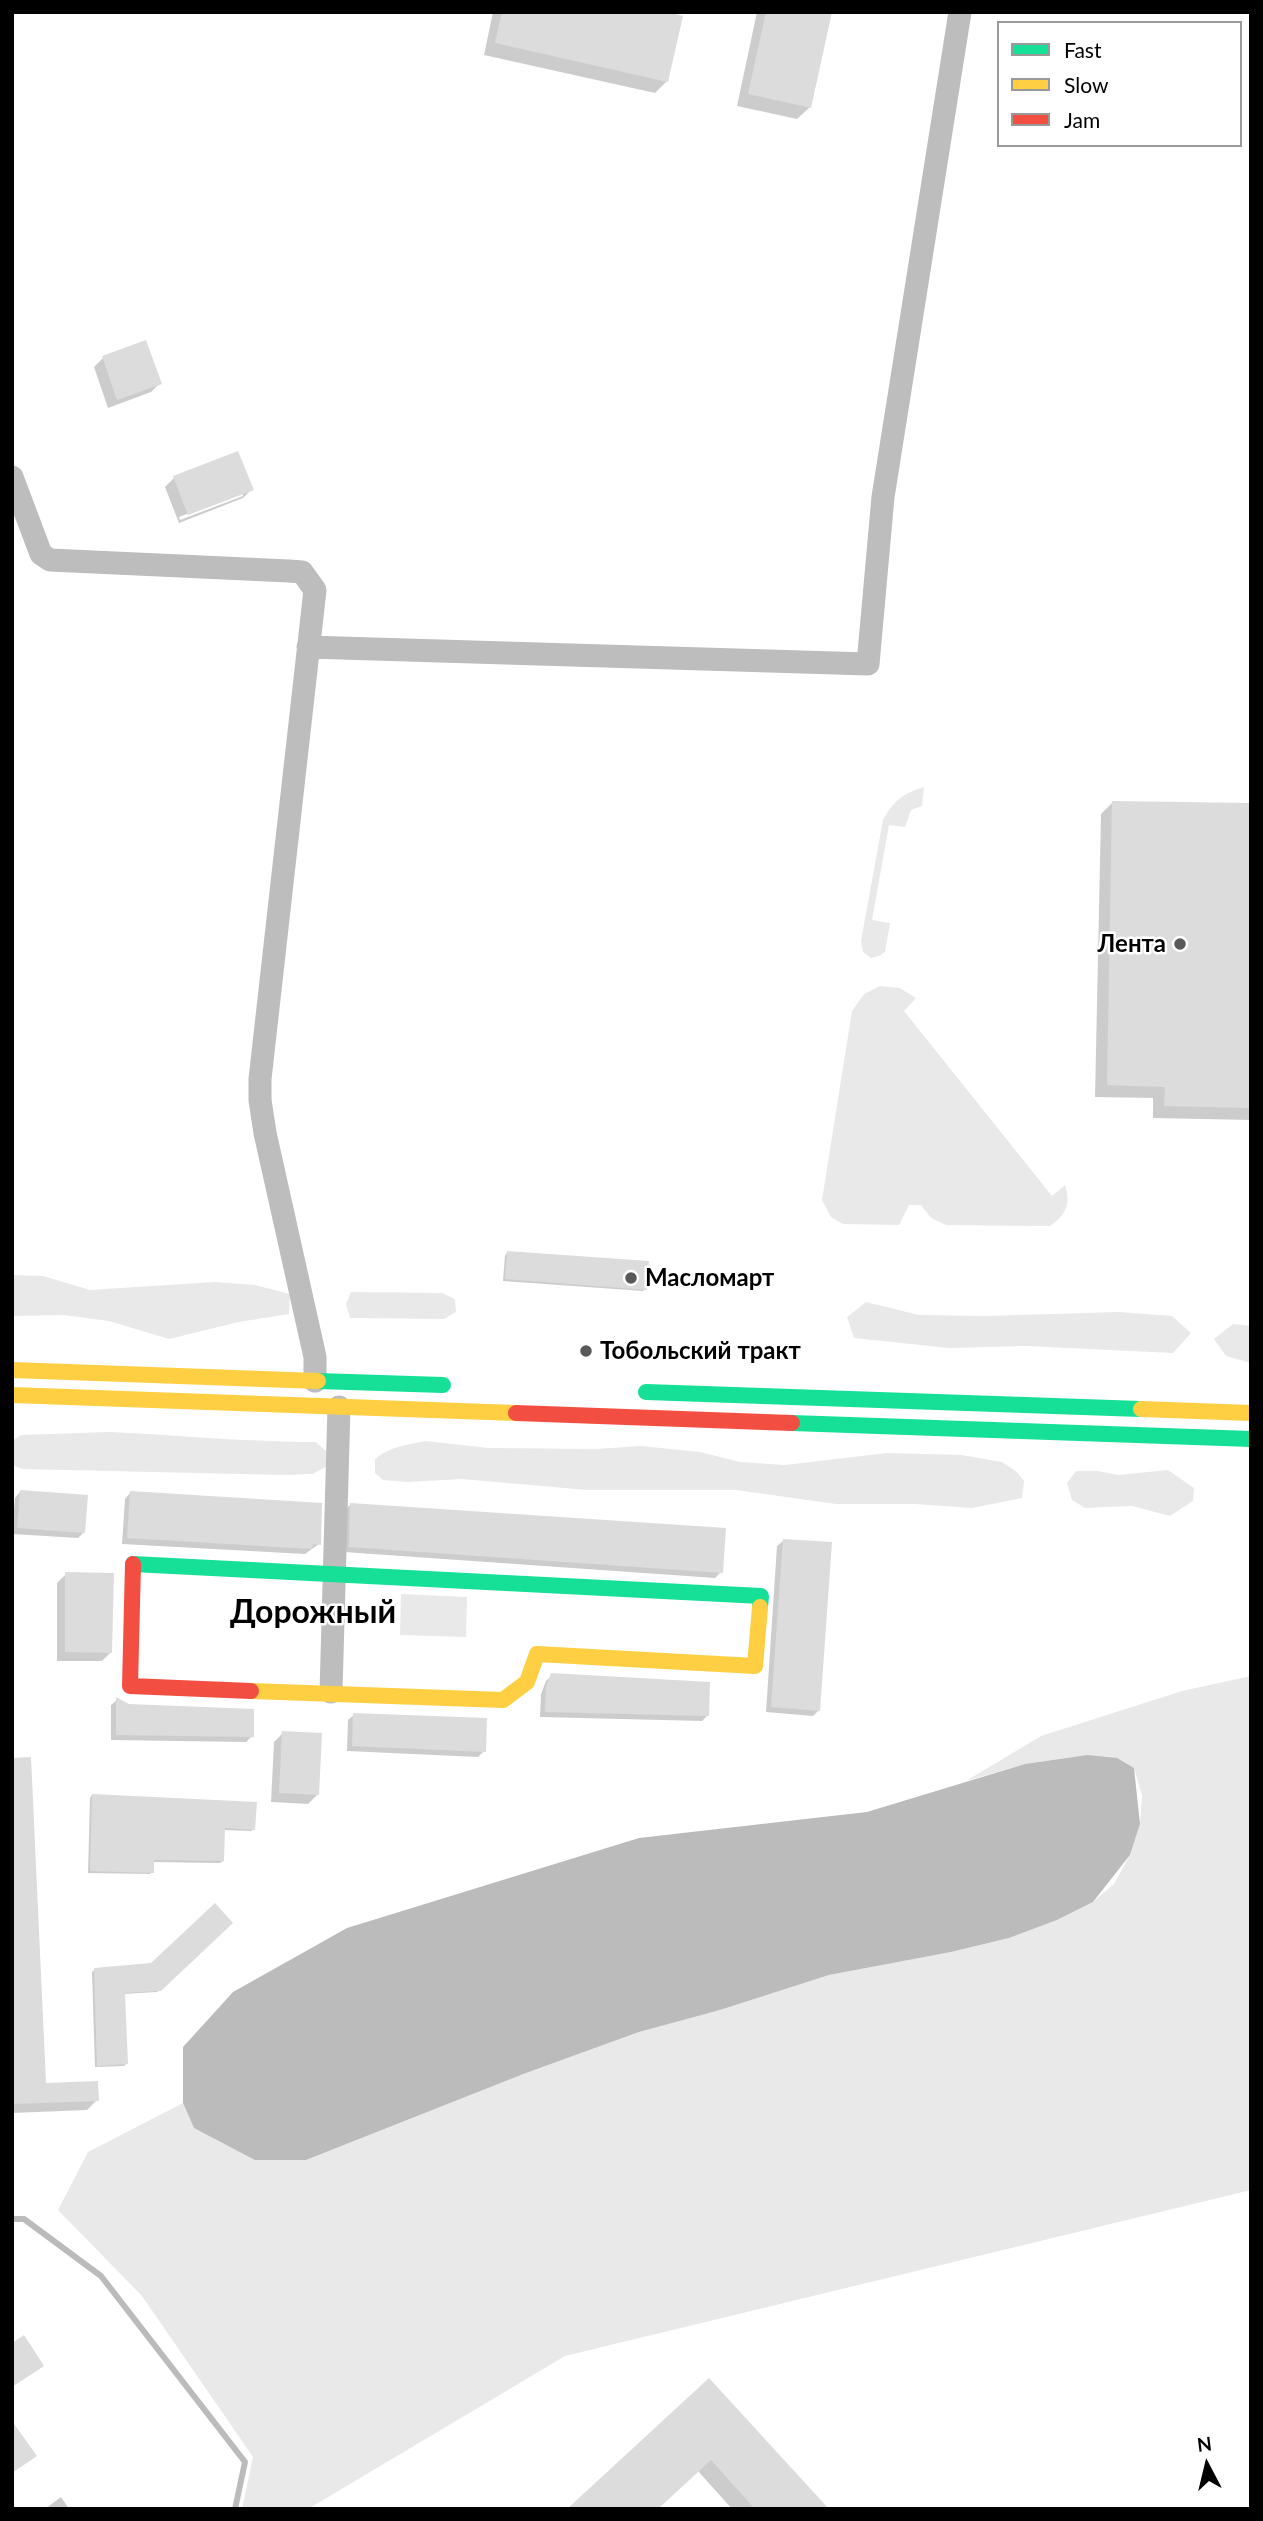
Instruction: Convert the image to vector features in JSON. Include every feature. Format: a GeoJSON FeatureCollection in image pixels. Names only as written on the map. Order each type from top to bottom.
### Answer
{"type":"FeatureCollection","features":[{"type":"Feature","properties":{"kind":"main road"},"geometry":{"type":"LineString","coordinates":[[12,1370],[466,1386]]}},
{"type":"Feature","properties":{"kind":"main road"},"geometry":{"type":"LineString","coordinates":[[627,1391],[1251,1413]]}},
{"type":"Feature","properties":{"kind":"main road"},"geometry":{"type":"LineString","coordinates":[[12,1395],[1251,1439]]}},
{"type":"Feature","properties":{"kind":"main road"},"geometry":{"type":"LineString","coordinates":[[133,1564],[761,1596],[755,1666],[537,1654],[534,1672],[526,1685],[503,1700],[331,1692],[130,1686],[133,1564]]}},
{"type":"Feature","properties":{"kind":"street"},"geometry":{"type":"LineString","coordinates":[[309,647],[868,664],[883,497],[960,12]]}},
{"type":"Feature","properties":{"kind":"street"},"geometry":{"type":"LineString","coordinates":[[12,477],[41,554],[50,561],[302,572],[315,590],[260,1079],[265,1133],[314,1357],[315,1381]]}},
{"type":"Feature","properties":{"kind":"street"},"geometry":{"type":"LineString","coordinates":[[331,1692],[339,1407]]}},
{"type":"Feature","properties":{"kind":"shaded area"},"geometry":{"type":"Polygon","coordinates":[[[924,787],[922,806],[911,810],[905,827],[889,825],[872,920],[890,923],[885,952],[871,958],[863,952],[861,941],[883,820],[900,798],[924,787]]]}},
{"type":"Feature","properties":{"kind":"shaded area"},"geometry":{"type":"Polygon","coordinates":[[[880,986],[900,988],[916,998],[904,1011],[1052,1196],[1065,1185],[1066,1208],[1060,1218],[1050,1226],[946,1225],[931,1218],[921,1205],[909,1205],[899,1225],[843,1224],[831,1217],[822,1200],[852,1011],[864,994],[880,986]]]}},
{"type":"Feature","properties":{"kind":"shaded area"},"geometry":{"type":"Polygon","coordinates":[[[12,1275],[43,1276],[90,1290],[215,1282],[255,1285],[290,1294],[289,1314],[239,1322],[169,1339],[109,1321],[64,1315],[12,1316],[12,1275]]]}},
{"type":"Feature","properties":{"kind":"shaded area"},"geometry":{"type":"Polygon","coordinates":[[[351,1292],[442,1293],[455,1299],[456,1312],[444,1319],[350,1318],[346,1304],[351,1292]]]}},
{"type":"Feature","properties":{"kind":"shaded area"},"geometry":{"type":"Polygon","coordinates":[[[866,1302],[919,1315],[1119,1312],[1172,1316],[1191,1333],[1173,1353],[1027,1346],[949,1348],[854,1338],[847,1317],[866,1302]]]}},
{"type":"Feature","properties":{"kind":"shaded area"},"geometry":{"type":"Polygon","coordinates":[[[1233,1324],[1251,1326],[1251,1363],[1226,1356],[1214,1339],[1233,1324]]]}},
{"type":"Feature","properties":{"kind":"shaded area"},"geometry":{"type":"Polygon","coordinates":[[[109,1432],[316,1442],[328,1453],[327,1466],[313,1474],[285,1475],[22,1469],[12,1465],[12,1441],[21,1435],[109,1432]]]}},
{"type":"Feature","properties":{"kind":"shaded area"},"geometry":{"type":"Polygon","coordinates":[[[425,1441],[489,1448],[596,1449],[641,1446],[700,1452],[740,1462],[785,1465],[887,1453],[962,1455],[1002,1462],[1017,1472],[1024,1481],[1022,1498],[972,1508],[915,1504],[836,1504],[736,1490],[587,1490],[462,1479],[407,1482],[383,1480],[375,1473],[375,1459],[387,1451],[425,1441]]]}},
{"type":"Feature","properties":{"kind":"shaded area"},"geometry":{"type":"Polygon","coordinates":[[[1168,1470],[1194,1488],[1193,1501],[1170,1516],[1132,1506],[1085,1508],[1072,1500],[1067,1483],[1076,1471],[1118,1475],[1168,1470]]]}},
{"type":"Feature","properties":{"kind":"shaded area"},"geometry":{"type":"Polygon","coordinates":[[[401,1594],[467,1597],[466,1637],[400,1635],[401,1594]]]}},
{"type":"Feature","properties":{"kind":"shaded area"},"geometry":{"type":"Polygon","coordinates":[[[1251,1676],[1251,2190],[565,2356],[308,2509],[242,2509],[253,2457],[142,2296],[58,2210],[88,2152],[183,2103],[194,2128],[219,2140],[306,2160],[526,2073],[639,2032],[720,2010],[829,1975],[951,1952],[1009,1938],[1057,1920],[1093,1902],[1114,1884],[1130,1855],[1140,1824],[1142,1795],[1134,1768],[1087,1755],[1025,1764],[966,1781],[1041,1736],[1182,1691],[1251,1676]]]}},
{"type":"Feature","properties":{"kind":"shaded area"},"geometry":{"type":"Polygon","coordinates":[[[1087,1755],[1117,1758],[1134,1768],[1140,1824],[1130,1855],[1093,1902],[1057,1920],[1009,1938],[951,1952],[829,1975],[720,2010],[639,2032],[526,2073],[306,2160],[255,2160],[194,2128],[183,2103],[183,2047],[233,1992],[347,1928],[639,1838],[867,1812],[1025,1764],[1087,1755]]]}},
{"type":"Feature","properties":{"kind":"building"},"geometry":{"type":"Polygon","coordinates":[[[502,12],[668,12],[683,16],[668,82],[495,43],[502,12]]]}},
{"type":"Feature","properties":{"kind":"building"},"geometry":{"type":"Polygon","coordinates":[[[766,12],[832,12],[811,108],[748,94],[766,12]]]}},
{"type":"Feature","properties":{"kind":"building"},"geometry":{"type":"Polygon","coordinates":[[[146,340],[162,384],[117,400],[102,356],[146,340]]]}},
{"type":"Feature","properties":{"kind":"building"},"geometry":{"type":"Polygon","coordinates":[[[238,451],[254,490],[188,515],[173,476],[238,451]]]}},
{"type":"Feature","properties":{"kind":"building","name":"Лента"},"geometry":{"type":"Polygon","coordinates":[[[1112,801],[1251,803],[1251,1108],[1164,1106],[1165,1087],[1107,1085],[1112,801]]]}},
{"type":"Feature","properties":{"kind":"building"},"geometry":{"type":"Polygon","coordinates":[[[507,1251],[649,1261],[647,1290],[505,1279],[507,1251]]]}},
{"type":"Feature","properties":{"kind":"building"},"geometry":{"type":"Polygon","coordinates":[[[20,1490],[88,1495],[85,1533],[17,1528],[20,1490]]]}},
{"type":"Feature","properties":{"kind":"building"},"geometry":{"type":"Polygon","coordinates":[[[130,1491],[322,1503],[321,1545],[313,1544],[312,1549],[127,1538],[130,1491]]]}},
{"type":"Feature","properties":{"kind":"building"},"geometry":{"type":"Polygon","coordinates":[[[350,1503],[726,1528],[723,1573],[349,1547],[350,1503]]]}},
{"type":"Feature","properties":{"kind":"building"},"geometry":{"type":"Polygon","coordinates":[[[783,1539],[832,1542],[820,1711],[771,1707],[783,1539]]]}},
{"type":"Feature","properties":{"kind":"building"},"geometry":{"type":"Polygon","coordinates":[[[65,1572],[114,1573],[112,1653],[65,1652],[65,1572]]]}},
{"type":"Feature","properties":{"kind":"building"},"geometry":{"type":"Polygon","coordinates":[[[551,1673],[710,1682],[709,1716],[545,1712],[546,1687],[551,1673]]]}},
{"type":"Feature","properties":{"kind":"building"},"geometry":{"type":"Polygon","coordinates":[[[116,1697],[129,1704],[254,1709],[254,1737],[116,1735],[116,1697]]]}},
{"type":"Feature","properties":{"kind":"building"},"geometry":{"type":"Polygon","coordinates":[[[353,1713],[487,1718],[486,1752],[352,1746],[353,1713]]]}},
{"type":"Feature","properties":{"kind":"building"},"geometry":{"type":"Polygon","coordinates":[[[282,1731],[322,1733],[319,1795],[279,1793],[282,1731]]]}},
{"type":"Feature","properties":{"kind":"building"},"geometry":{"type":"Polygon","coordinates":[[[31,1757],[46,2083],[98,2081],[99,2101],[12,2104],[12,1758],[31,1757]]]}},
{"type":"Feature","properties":{"kind":"building"},"geometry":{"type":"Polygon","coordinates":[[[92,1794],[257,1802],[255,1830],[225,1828],[224,1861],[154,1860],[154,1873],[90,1871],[92,1794]]]}},
{"type":"Feature","properties":{"kind":"building"},"geometry":{"type":"Polygon","coordinates":[[[215,1903],[233,1923],[161,1991],[125,1993],[128,2064],[97,2066],[94,1968],[151,1963],[215,1903]]]}},
{"type":"Feature","properties":{"kind":"building"},"geometry":{"type":"Polygon","coordinates":[[[24,2335],[44,2366],[12,2387],[12,2343],[24,2335]]]}},
{"type":"Feature","properties":{"kind":"building"},"geometry":{"type":"Polygon","coordinates":[[[709,2378],[829,2509],[755,2509],[711,2460],[658,2509],[567,2509],[709,2378]]]}},
{"type":"Feature","properties":{"kind":"building"},"geometry":{"type":"Polygon","coordinates":[[[12,2421],[37,2456],[12,2473],[12,2421]]]}},
{"type":"Feature","properties":{"kind":"waterway"},"geometry":{"type":"LineString","coordinates":[[12,2219],[24,2219],[101,2276],[245,2462],[235,2509]]}},
{"type":"Feature","properties":{"kind":"traffic: fast"},"geometry":{"type":"LineString","coordinates":[[318,1381],[443,1385]]}},
{"type":"Feature","properties":{"kind":"traffic: fast"},"geometry":{"type":"LineString","coordinates":[[646,1392],[1141,1409]]}},
{"type":"Feature","properties":{"kind":"traffic: fast"},"geometry":{"type":"LineString","coordinates":[[792,1423],[1251,1439]]}},
{"type":"Feature","properties":{"kind":"traffic: fast"},"geometry":{"type":"LineString","coordinates":[[133,1564],[761,1596],[760,1607]]}},
{"type":"Feature","properties":{"kind":"traffic: slow"},"geometry":{"type":"LineString","coordinates":[[12,1370],[318,1381]]}},
{"type":"Feature","properties":{"kind":"traffic: slow"},"geometry":{"type":"LineString","coordinates":[[12,1395],[516,1413]]}},
{"type":"Feature","properties":{"kind":"traffic: slow"},"geometry":{"type":"LineString","coordinates":[[1141,1409],[1251,1413]]}},
{"type":"Feature","properties":{"kind":"traffic: slow"},"geometry":{"type":"LineString","coordinates":[[251,1691],[503,1700],[527,1682],[537,1654],[755,1666],[760,1607]]}},
{"type":"Feature","properties":{"kind":"traffic: jam"},"geometry":{"type":"LineString","coordinates":[[516,1413],[792,1423]]}},
{"type":"Feature","properties":{"kind":"traffic: jam"},"geometry":{"type":"LineString","coordinates":[[133,1564],[130,1686],[251,1691]]}},
{"type":"Feature","properties":{"kind":"place","name":"Лента"},"geometry":{"type":"Point","coordinates":[1180,944]}},
{"type":"Feature","properties":{"kind":"place","name":"Масломарт"},"geometry":{"type":"Point","coordinates":[631,1278]}},
{"type":"Feature","properties":{"kind":"place","name":"Тобольский тракт"},"geometry":{"type":"Point","coordinates":[586,1351]}},
{"type":"Feature","properties":{"kind":"district","name":"Дорожный"},"geometry":{"type":"Point","coordinates":[313,1613]}}]}
